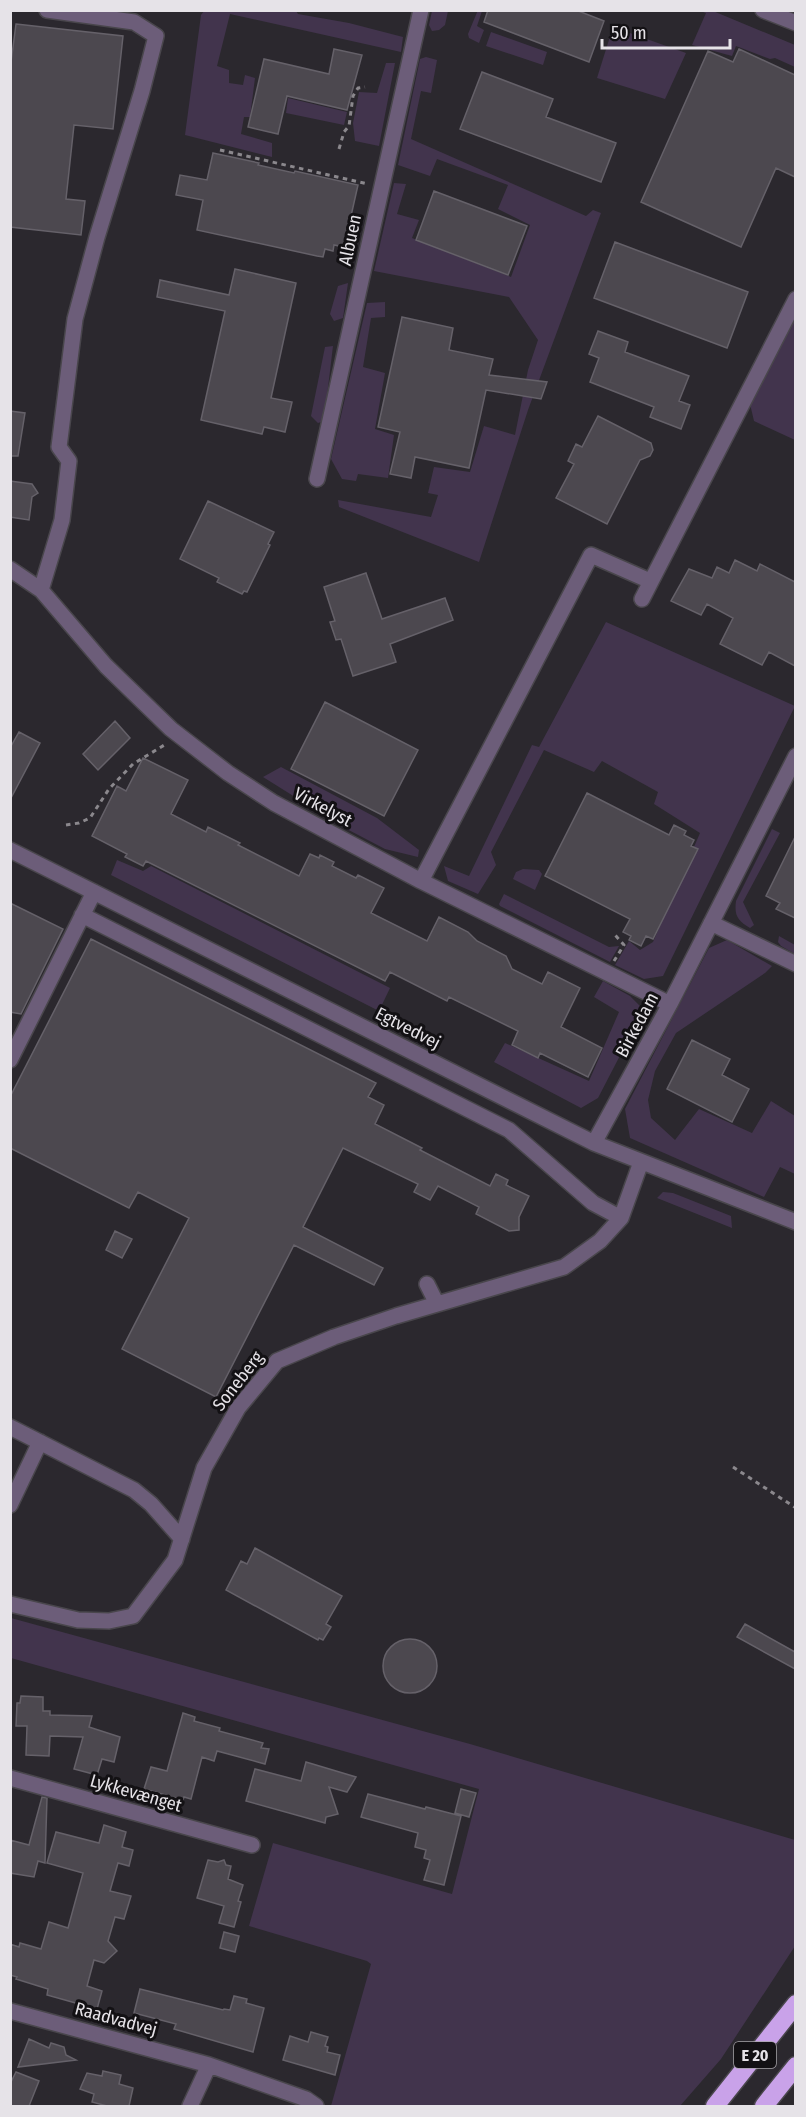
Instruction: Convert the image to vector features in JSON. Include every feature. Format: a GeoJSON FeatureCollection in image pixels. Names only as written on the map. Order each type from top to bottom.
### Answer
{"type":"FeatureCollection","features":[{"type":"Feature","properties":{"kind":"highway","name":"E 20"},"geometry":{"type":"LineString","coordinates":[[715,2106],[795,2004]]}},
{"type":"Feature","properties":{"kind":"highway","name":"E 20"},"geometry":{"type":"LineString","coordinates":[[764,2106],[795,2066]]}},
{"type":"Feature","properties":{"kind":"street"},"geometry":{"type":"LineString","coordinates":[[41,590],[63,520],[69,461],[59,447],[75,319],[156,36],[134,22],[47,10]]}},
{"type":"Feature","properties":{"kind":"street","name":"Albuen"},"geometry":{"type":"LineString","coordinates":[[317,479],[421,10]]}},
{"type":"Feature","properties":{"kind":"street"},"geometry":{"type":"LineString","coordinates":[[763,10],[795,23]]}},
{"type":"Feature","properties":{"kind":"street"},"geometry":{"type":"LineString","coordinates":[[642,599],[795,299]]}},
{"type":"Feature","properties":{"kind":"street"},"geometry":{"type":"LineString","coordinates":[[422,881],[591,555],[650,581]]}},
{"type":"Feature","properties":{"kind":"street","name":"Virkelyst"},"geometry":{"type":"LineString","coordinates":[[10,569],[41,590],[106,666],[181,737],[228,773],[274,803],[422,881],[670,1004]]}},
{"type":"Feature","properties":{"kind":"street","name":"Birkedam"},"geometry":{"type":"LineString","coordinates":[[594,1143],[670,1004],[795,756]]}},
{"type":"Feature","properties":{"kind":"street","name":"Egtvedvej"},"geometry":{"type":"LineString","coordinates":[[10,850],[594,1143],[795,1222]]}},
{"type":"Feature","properties":{"kind":"street"},"geometry":{"type":"LineString","coordinates":[[10,1060],[94,892]]}},
{"type":"Feature","properties":{"kind":"street"},"geometry":{"type":"LineString","coordinates":[[82,915],[509,1130],[593,1203],[621,1218]]}},
{"type":"Feature","properties":{"kind":"street"},"geometry":{"type":"LineString","coordinates":[[711,923],[795,964]]}},
{"type":"Feature","properties":{"kind":"street"},"geometry":{"type":"LineString","coordinates":[[327,1039],[338,1015]]}},
{"type":"Feature","properties":{"kind":"street","name":"Soneberg"},"geometry":{"type":"LineString","coordinates":[[10,1604],[78,1620],[110,1621],[133,1616],[175,1560],[204,1468],[238,1407],[277,1361],[334,1337],[564,1267],[600,1241],[621,1218],[641,1162]]}},
{"type":"Feature","properties":{"kind":"street"},"geometry":{"type":"LineString","coordinates":[[428,1284],[437,1304]]}},
{"type":"Feature","properties":{"kind":"street"},"geometry":{"type":"LineString","coordinates":[[10,1427],[134,1490],[151,1504],[182,1539]]}},
{"type":"Feature","properties":{"kind":"street"},"geometry":{"type":"LineString","coordinates":[[10,1504],[40,1442]]}},
{"type":"Feature","properties":{"kind":"street","name":"Lykkevænget"},"geometry":{"type":"LineString","coordinates":[[10,1778],[252,1845]]}},
{"type":"Feature","properties":{"kind":"street","name":"Raadvadvej"},"geometry":{"type":"LineString","coordinates":[[11,2013],[209,2065],[306,2099],[316,2106]]}},
{"type":"Feature","properties":{"kind":"street"},"geometry":{"type":"LineString","coordinates":[[190,2106],[209,2065]]}},
{"type":"Feature","properties":{"kind":"path"},"geometry":{"type":"LineString","coordinates":[[339,149],[344,132],[349,126],[353,96],[358,88],[365,87]]}},
{"type":"Feature","properties":{"kind":"path"},"geometry":{"type":"LineString","coordinates":[[220,150],[382,187]]}},
{"type":"Feature","properties":{"kind":"path"},"geometry":{"type":"LineString","coordinates":[[66,825],[90,818],[109,789],[133,764],[181,737]]}},
{"type":"Feature","properties":{"kind":"path"},"geometry":{"type":"LineString","coordinates":[[607,973],[624,945],[615,935]]}},
{"type":"Feature","properties":{"kind":"path"},"geometry":{"type":"LineString","coordinates":[[733,1467],[795,1508]]}},
{"type":"Feature","properties":{"kind":"shaded area"},"geometry":{"type":"Polygon","coordinates":[[[478,10],[482,11],[477,26],[484,30],[479,43],[469,38],[468,34],[478,10]]]}},
{"type":"Feature","properties":{"kind":"shaded area"},"geometry":{"type":"Polygon","coordinates":[[[204,11],[296,11],[298,14],[349,23],[403,37],[401,52],[230,14],[217,66],[229,70],[229,83],[243,85],[245,75],[255,78],[250,117],[244,117],[241,134],[272,143],[272,157],[185,135],[201,15],[204,11]]]}},
{"type":"Feature","properties":{"kind":"shaded area"},"geometry":{"type":"Polygon","coordinates":[[[432,11],[448,11],[445,25],[439,30],[432,31],[429,25],[432,11]]]}},
{"type":"Feature","properties":{"kind":"shaded area"},"geometry":{"type":"Polygon","coordinates":[[[700,11],[713,11],[795,45],[795,67],[736,46],[732,56],[692,45],[706,13],[700,11]]]}},
{"type":"Feature","properties":{"kind":"shaded area"},"geometry":{"type":"Polygon","coordinates":[[[613,27],[686,53],[665,99],[597,78],[613,27]]]}},
{"type":"Feature","properties":{"kind":"shaded area"},"geometry":{"type":"Polygon","coordinates":[[[491,32],[547,52],[543,65],[486,46],[491,32]]]}},
{"type":"Feature","properties":{"kind":"shaded area"},"geometry":{"type":"Polygon","coordinates":[[[426,57],[437,60],[431,93],[421,91],[411,139],[586,216],[593,210],[601,213],[528,410],[479,562],[339,507],[338,500],[431,517],[438,495],[428,493],[434,467],[470,472],[484,426],[515,435],[528,370],[538,340],[509,297],[374,271],[394,183],[406,184],[397,214],[419,220],[412,238],[511,277],[530,225],[498,209],[508,185],[437,159],[430,176],[398,165],[420,59],[426,57]]]}},
{"type":"Feature","properties":{"kind":"shaded area"},"geometry":{"type":"Polygon","coordinates":[[[386,63],[395,63],[379,146],[355,141],[353,123],[359,92],[377,93],[386,63]]]}},
{"type":"Feature","properties":{"kind":"shaded area"},"geometry":{"type":"Polygon","coordinates":[[[288,98],[347,112],[344,125],[286,113],[288,98]]]}},
{"type":"Feature","properties":{"kind":"shaded area"},"geometry":{"type":"Polygon","coordinates":[[[348,283],[343,318],[334,321],[330,314],[338,286],[348,283]]]}},
{"type":"Feature","properties":{"kind":"shaded area"},"geometry":{"type":"Polygon","coordinates":[[[385,302],[385,317],[371,318],[363,367],[385,373],[375,429],[394,435],[388,478],[358,474],[356,481],[342,479],[331,459],[367,303],[385,302]]]}},
{"type":"Feature","properties":{"kind":"shaded area"},"geometry":{"type":"Polygon","coordinates":[[[795,316],[795,440],[754,421],[750,404],[795,316]]]}},
{"type":"Feature","properties":{"kind":"shaded area"},"geometry":{"type":"Polygon","coordinates":[[[333,346],[324,421],[318,423],[311,416],[325,347],[333,346]]]}},
{"type":"Feature","properties":{"kind":"shaded area"},"geometry":{"type":"Polygon","coordinates":[[[606,622],[795,706],[663,976],[644,979],[615,965],[629,941],[640,950],[653,942],[700,833],[654,804],[658,792],[602,761],[594,772],[544,750],[491,852],[496,865],[478,894],[448,881],[444,866],[469,876],[532,745],[539,747],[606,622]]]}},
{"type":"Feature","properties":{"kind":"shaded area"},"geometry":{"type":"Polygon","coordinates":[[[281,767],[377,818],[419,850],[418,857],[385,849],[343,827],[263,777],[281,767]]]}},
{"type":"Feature","properties":{"kind":"shaded area"},"geometry":{"type":"Polygon","coordinates":[[[772,829],[780,833],[743,902],[754,925],[750,928],[738,918],[736,901],[772,829]]]}},
{"type":"Feature","properties":{"kind":"shaded area"},"geometry":{"type":"Polygon","coordinates":[[[117,860],[143,871],[151,866],[390,988],[379,1011],[111,875],[117,860]]]}},
{"type":"Feature","properties":{"kind":"shaded area"},"geometry":{"type":"Polygon","coordinates":[[[523,869],[539,870],[542,874],[535,890],[513,879],[516,872],[523,869]]]}},
{"type":"Feature","properties":{"kind":"shaded area"},"geometry":{"type":"Polygon","coordinates":[[[504,894],[609,947],[619,946],[610,962],[500,906],[504,894]]]}},
{"type":"Feature","properties":{"kind":"shaded area"},"geometry":{"type":"Polygon","coordinates":[[[779,936],[795,945],[795,954],[781,946],[778,942],[779,936]]]}},
{"type":"Feature","properties":{"kind":"shaded area"},"geometry":{"type":"Polygon","coordinates":[[[727,940],[772,966],[676,1033],[655,1071],[648,1100],[651,1118],[675,1140],[699,1109],[752,1133],[771,1101],[795,1116],[795,1174],[780,1167],[764,1197],[630,1138],[625,1109],[709,948],[727,940]]]}},
{"type":"Feature","properties":{"kind":"shaded area"},"geometry":{"type":"Polygon","coordinates":[[[603,981],[630,996],[640,1006],[641,1015],[598,1098],[581,1108],[494,1062],[505,1043],[589,1081],[619,1012],[594,997],[603,981]]]}},
{"type":"Feature","properties":{"kind":"shaded area"},"geometry":{"type":"Polygon","coordinates":[[[663,1192],[673,1193],[731,1216],[732,1228],[657,1198],[663,1192]]]}},
{"type":"Feature","properties":{"kind":"shaded area"},"geometry":{"type":"Polygon","coordinates":[[[11,1618],[470,1744],[795,1840],[795,1946],[721,2059],[680,2106],[331,2106],[371,1964],[249,1926],[273,1843],[452,1894],[479,1789],[11,1658],[11,1618]]]}},
{"type":"Feature","properties":{"kind":"building"},"geometry":{"type":"Polygon","coordinates":[[[488,10],[576,10],[604,21],[589,62],[484,22],[488,10]]]}},
{"type":"Feature","properties":{"kind":"building"},"geometry":{"type":"Polygon","coordinates":[[[16,24],[123,36],[113,129],[74,125],[66,199],[85,201],[81,235],[10,227],[10,70],[16,24]]]}},
{"type":"Feature","properties":{"kind":"building"},"geometry":{"type":"Polygon","coordinates":[[[334,49],[362,55],[347,110],[287,96],[278,134],[248,127],[264,59],[329,74],[334,49]]]}},
{"type":"Feature","properties":{"kind":"building"},"geometry":{"type":"Polygon","coordinates":[[[739,49],[795,75],[795,177],[776,168],[741,247],[641,202],[708,51],[733,62],[739,49]]]}},
{"type":"Feature","properties":{"kind":"building"},"geometry":{"type":"Polygon","coordinates":[[[482,72],[553,99],[546,117],[616,143],[601,182],[460,129],[482,72]]]}},
{"type":"Feature","properties":{"kind":"building"},"geometry":{"type":"Polygon","coordinates":[[[213,153],[294,173],[295,171],[358,185],[344,247],[334,245],[333,251],[325,249],[323,257],[197,230],[203,200],[176,195],[180,175],[207,180],[213,153]]]}},
{"type":"Feature","properties":{"kind":"building"},"geometry":{"type":"Polygon","coordinates":[[[434,191],[527,226],[508,275],[416,240],[434,191]]]}},
{"type":"Feature","properties":{"kind":"building"},"geometry":{"type":"Polygon","coordinates":[[[615,242],[748,292],[727,348],[594,298],[615,242]]]}},
{"type":"Feature","properties":{"kind":"building"},"geometry":{"type":"Polygon","coordinates":[[[235,269],[296,283],[271,398],[292,402],[285,432],[264,427],[262,434],[201,420],[225,311],[157,297],[160,280],[229,295],[235,269]]]}},
{"type":"Feature","properties":{"kind":"building"},"geometry":{"type":"Polygon","coordinates":[[[402,317],[453,328],[449,350],[493,359],[489,375],[547,382],[541,399],[486,390],[469,468],[415,457],[411,478],[390,474],[400,432],[378,427],[402,317]]]}},
{"type":"Feature","properties":{"kind":"building"},"geometry":{"type":"Polygon","coordinates":[[[598,331],[628,342],[625,352],[689,376],[679,401],[690,405],[681,429],[650,417],[654,407],[590,382],[599,358],[589,354],[598,331]]]}},
{"type":"Feature","properties":{"kind":"building"},"geometry":{"type":"Polygon","coordinates":[[[10,411],[25,413],[18,456],[10,456],[10,411]]]}},
{"type":"Feature","properties":{"kind":"building"},"geometry":{"type":"Polygon","coordinates":[[[598,416],[651,443],[653,450],[650,456],[640,460],[607,524],[556,498],[574,464],[568,461],[576,444],[582,447],[598,416]]]}},
{"type":"Feature","properties":{"kind":"building"},"geometry":{"type":"Polygon","coordinates":[[[10,481],[32,484],[38,493],[32,497],[29,520],[10,517],[10,481]]]}},
{"type":"Feature","properties":{"kind":"building"},"geometry":{"type":"Polygon","coordinates":[[[208,501],[274,532],[247,592],[244,591],[242,594],[217,582],[219,578],[180,559],[208,501]]]}},
{"type":"Feature","properties":{"kind":"building"},"geometry":{"type":"Polygon","coordinates":[[[735,560],[757,571],[760,564],[795,582],[795,666],[769,652],[762,665],[720,644],[733,618],[707,604],[701,615],[671,601],[689,569],[712,578],[717,567],[729,573],[735,560]]]}},
{"type":"Feature","properties":{"kind":"building"},"geometry":{"type":"Polygon","coordinates":[[[366,573],[382,619],[445,598],[453,620],[390,644],[396,662],[353,676],[341,639],[336,640],[330,622],[335,621],[324,587],[366,573]]]}},
{"type":"Feature","properties":{"kind":"building"},"geometry":{"type":"Polygon","coordinates":[[[325,702],[418,750],[384,816],[291,769],[325,702]]]}},
{"type":"Feature","properties":{"kind":"building"},"geometry":{"type":"Polygon","coordinates":[[[115,721],[130,738],[98,770],[83,754],[115,721]]]}},
{"type":"Feature","properties":{"kind":"building"},"geometry":{"type":"Polygon","coordinates":[[[19,732],[40,743],[10,800],[10,748],[19,732]]]}},
{"type":"Feature","properties":{"kind":"building"},"geometry":{"type":"Polygon","coordinates":[[[143,758],[188,780],[171,814],[206,832],[208,827],[299,876],[310,854],[319,858],[320,855],[334,862],[332,866],[356,878],[358,875],[384,888],[371,913],[427,941],[439,917],[506,956],[512,969],[542,984],[548,972],[580,988],[561,1027],[602,1048],[588,1077],[540,1053],[538,1058],[512,1045],[518,1031],[449,997],[447,1001],[390,972],[385,981],[146,861],[143,866],[125,857],[127,854],[92,836],[117,786],[126,791],[143,758]]]}},
{"type":"Feature","properties":{"kind":"building"},"geometry":{"type":"Polygon","coordinates":[[[587,793],[669,835],[674,825],[686,831],[684,835],[694,840],[691,846],[698,849],[653,939],[646,936],[641,946],[629,940],[631,936],[623,932],[630,919],[545,876],[587,793]]]}},
{"type":"Feature","properties":{"kind":"building"},"geometry":{"type":"Polygon","coordinates":[[[795,837],[795,918],[776,909],[780,903],[766,896],[795,837]]]}},
{"type":"Feature","properties":{"kind":"building"},"geometry":{"type":"Polygon","coordinates":[[[10,903],[63,929],[21,1014],[10,1012],[10,903]]]}},
{"type":"Feature","properties":{"kind":"building"},"geometry":{"type":"Polygon","coordinates":[[[91,939],[376,1083],[368,1097],[384,1105],[375,1124],[490,1186],[496,1174],[508,1180],[506,1185],[529,1196],[519,1217],[519,1230],[509,1231],[476,1214],[479,1207],[438,1186],[430,1200],[414,1192],[418,1184],[343,1148],[303,1227],[383,1268],[374,1285],[294,1245],[216,1397],[122,1349],[189,1218],[138,1192],[129,1208],[10,1148],[10,1097],[91,939]]]}},
{"type":"Feature","properties":{"kind":"building"},"geometry":{"type":"Polygon","coordinates":[[[692,1040],[730,1059],[722,1075],[749,1089],[732,1122],[667,1089],[692,1040]]]}},
{"type":"Feature","properties":{"kind":"building"},"geometry":{"type":"Polygon","coordinates":[[[115,1231],[132,1239],[122,1258],[106,1250],[115,1231]]]}},
{"type":"Feature","properties":{"kind":"building"},"geometry":{"type":"Polygon","coordinates":[[[255,1548],[342,1596],[326,1624],[331,1627],[323,1640],[319,1638],[318,1640],[226,1590],[241,1561],[247,1564],[255,1548]]]}},
{"type":"Feature","properties":{"kind":"building"},"geometry":{"type":"Polygon","coordinates":[[[745,1624],[795,1652],[795,1669],[737,1637],[745,1624]]]}},
{"type":"Feature","properties":{"kind":"building"},"geometry":{"type":"Polygon","coordinates":[[[405,1639],[415,1639],[425,1643],[433,1651],[437,1666],[433,1681],[425,1689],[415,1693],[405,1693],[395,1689],[387,1681],[383,1671],[383,1661],[387,1651],[395,1643],[405,1639]]]}},
{"type":"Feature","properties":{"kind":"building"},"geometry":{"type":"Polygon","coordinates":[[[21,1696],[43,1697],[43,1711],[50,1711],[50,1715],[92,1716],[89,1727],[120,1737],[114,1762],[102,1759],[97,1775],[74,1769],[83,1737],[50,1736],[49,1756],[26,1755],[27,1726],[16,1726],[17,1703],[20,1703],[21,1696]]]}},
{"type":"Feature","properties":{"kind":"building"},"geometry":{"type":"Polygon","coordinates":[[[183,1713],[195,1717],[194,1721],[220,1728],[219,1731],[263,1743],[261,1748],[269,1749],[265,1764],[217,1751],[214,1761],[202,1757],[191,1799],[184,1797],[183,1800],[144,1789],[151,1767],[167,1771],[183,1713]]]}},
{"type":"Feature","properties":{"kind":"building"},"geometry":{"type":"Polygon","coordinates":[[[306,1762],[356,1777],[347,1792],[329,1787],[338,1814],[326,1817],[325,1823],[246,1801],[255,1769],[301,1781],[306,1762]]]}},
{"type":"Feature","properties":{"kind":"building"},"geometry":{"type":"Polygon","coordinates":[[[461,1789],[476,1793],[469,1817],[455,1813],[461,1789]]]}},
{"type":"Feature","properties":{"kind":"building"},"geometry":{"type":"Polygon","coordinates":[[[368,1794],[461,1816],[444,1885],[424,1880],[430,1860],[424,1858],[426,1850],[415,1847],[418,1833],[361,1817],[368,1794]]]}},
{"type":"Feature","properties":{"kind":"building"},"geometry":{"type":"Polygon","coordinates":[[[42,1797],[47,1798],[45,1863],[38,1861],[34,1877],[10,1873],[10,1840],[29,1845],[42,1797]]]}},
{"type":"Feature","properties":{"kind":"building"},"geometry":{"type":"Polygon","coordinates":[[[104,1825],[126,1832],[122,1847],[133,1850],[129,1866],[118,1863],[110,1891],[131,1896],[124,1919],[115,1917],[108,1941],[117,1951],[104,1963],[94,1960],[87,1986],[102,1991],[97,2009],[47,1995],[48,1989],[10,1975],[10,1944],[19,1947],[20,1943],[41,1949],[49,1922],[68,1928],[83,1873],[47,1863],[56,1832],[99,1843],[104,1825]]]}},
{"type":"Feature","properties":{"kind":"building"},"geometry":{"type":"Polygon","coordinates":[[[208,1860],[218,1862],[224,1860],[226,1865],[231,1866],[228,1879],[243,1885],[234,1927],[219,1923],[224,1906],[197,1898],[208,1860]]]}},
{"type":"Feature","properties":{"kind":"building"},"geometry":{"type":"Polygon","coordinates":[[[224,1932],[239,1936],[235,1952],[220,1948],[224,1932]]]}},
{"type":"Feature","properties":{"kind":"building"},"geometry":{"type":"Polygon","coordinates":[[[140,1989],[223,2010],[230,2010],[234,1996],[247,1999],[246,2003],[264,2008],[253,2052],[174,2029],[176,2024],[134,2013],[140,1989]]]}},
{"type":"Feature","properties":{"kind":"building"},"geometry":{"type":"Polygon","coordinates":[[[311,2032],[328,2037],[325,2046],[328,2047],[327,2052],[340,2055],[335,2075],[283,2060],[290,2036],[308,2042],[311,2032]]]}},
{"type":"Feature","properties":{"kind":"building"},"geometry":{"type":"Polygon","coordinates":[[[29,2039],[49,2048],[51,2043],[64,2047],[66,2055],[76,2060],[18,2067],[29,2039]]]}},
{"type":"Feature","properties":{"kind":"building"},"geometry":{"type":"Polygon","coordinates":[[[103,2071],[121,2075],[119,2084],[133,2088],[129,2106],[107,2106],[92,2102],[94,2094],[80,2089],[87,2073],[102,2076],[103,2071]]]}},
{"type":"Feature","properties":{"kind":"building"},"geometry":{"type":"Polygon","coordinates":[[[16,2072],[39,2081],[29,2106],[10,2106],[10,2084],[16,2072]]]}}]}
